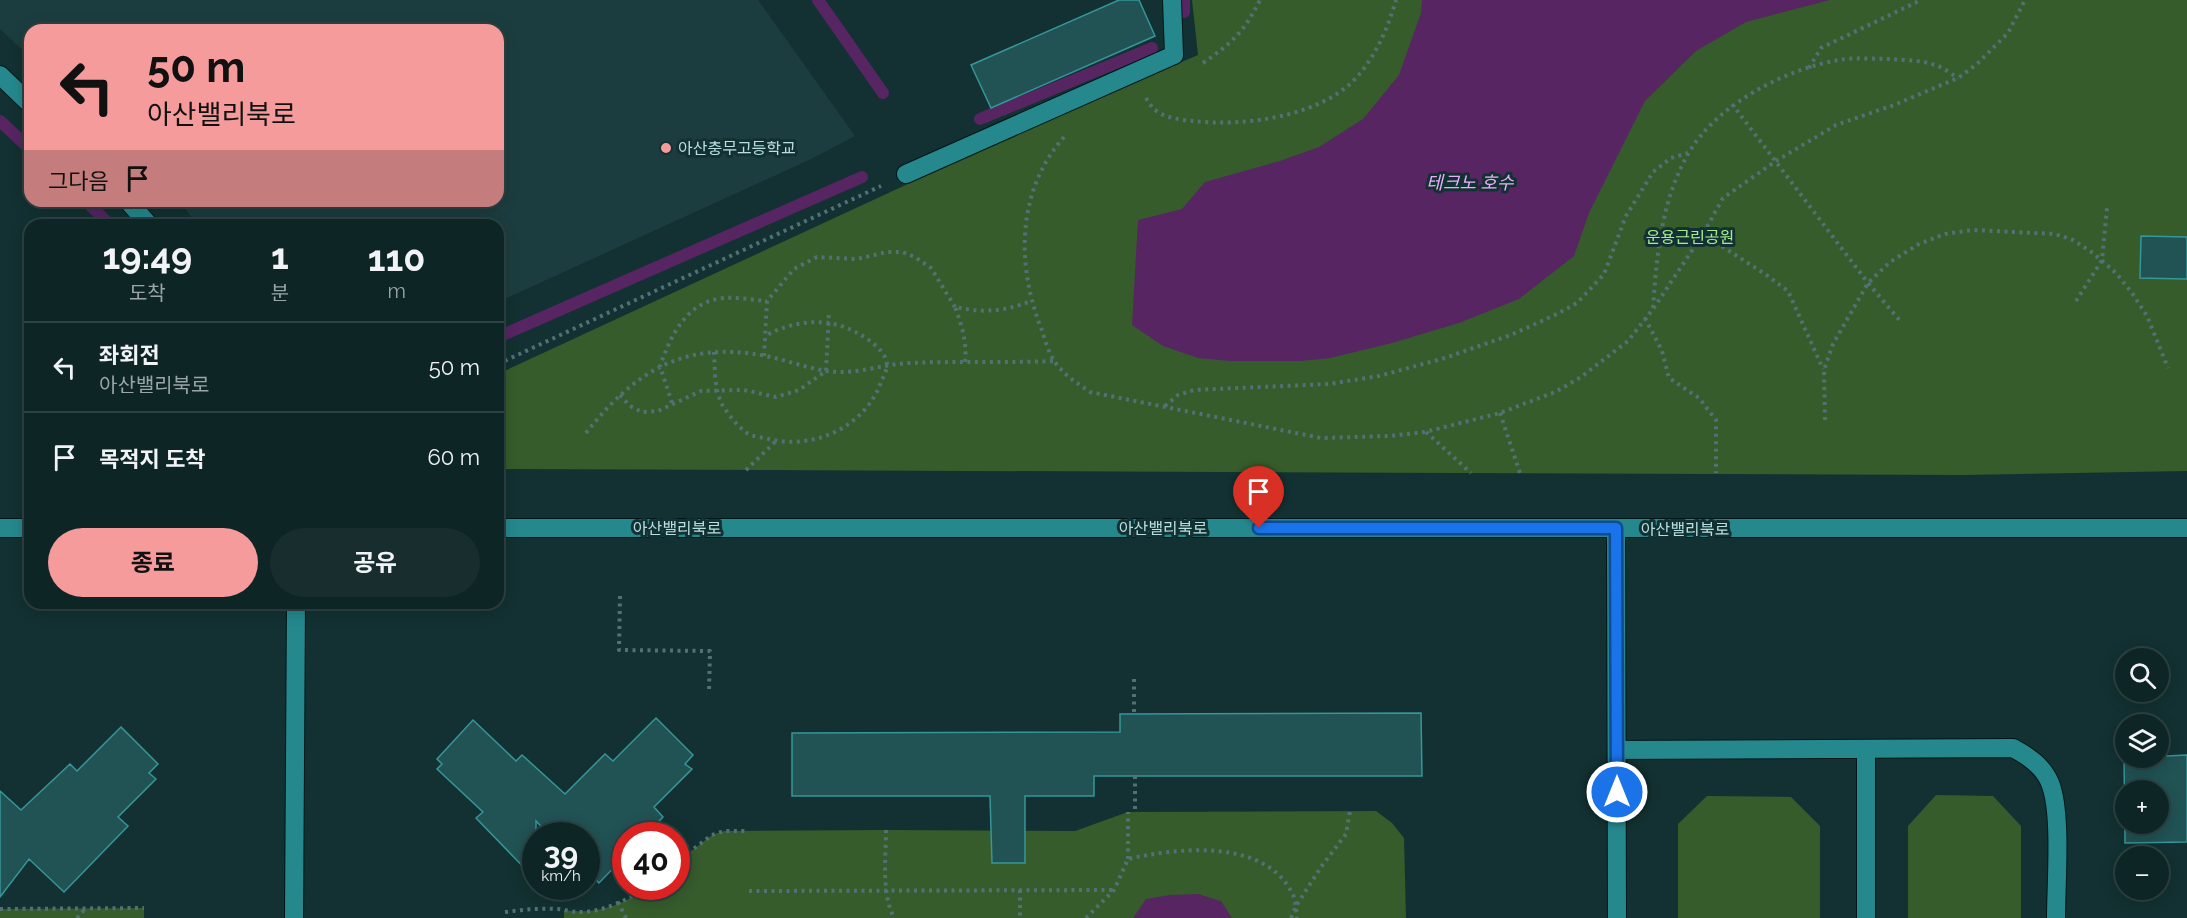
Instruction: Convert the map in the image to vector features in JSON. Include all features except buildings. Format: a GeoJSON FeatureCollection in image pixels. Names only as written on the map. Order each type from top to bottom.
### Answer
{"type":"FeatureCollection","features":[{"type":"Feature","properties":{"kind":"street"},"geometry":{"type":"LineString","coordinates":[[906,174],[1174,55],[1172,0]]}},
{"type":"Feature","properties":{"kind":"street"},"geometry":{"type":"LineString","coordinates":[[0,75],[24,98]]}},
{"type":"Feature","properties":{"kind":"street"},"geometry":{"type":"LineString","coordinates":[[133,207],[143,219]]}},
{"type":"Feature","properties":{"kind":"street"},"geometry":{"type":"LineString","coordinates":[[0,528],[24,528]]}},
{"type":"Feature","properties":{"kind":"street","name":"아산밸리북로"},"geometry":{"type":"LineString","coordinates":[[504,528],[2187,528]]}},
{"type":"Feature","properties":{"kind":"street"},"geometry":{"type":"LineString","coordinates":[[1616,528],[1617,918]]}},
{"type":"Feature","properties":{"kind":"street"},"geometry":{"type":"LineString","coordinates":[[294,918],[296,609]]}},
{"type":"Feature","properties":{"kind":"street"},"geometry":{"type":"LineString","coordinates":[[1617,750],[2013,748],[2032,758],[2050,782],[2056,816],[2056,918]]}},
{"type":"Feature","properties":{"kind":"street"},"geometry":{"type":"LineString","coordinates":[[1866,750],[1866,918]]}},
{"type":"Feature","properties":{"kind":"path"},"geometry":{"type":"LineString","coordinates":[[1195,68],[1228,46],[1248,24],[1260,0]]}},
{"type":"Feature","properties":{"kind":"path"},"geometry":{"type":"LineString","coordinates":[[1155,91],[1144,96],[1155,110],[1177,119],[1213,124],[1275,118],[1304,109],[1332,96],[1356,78],[1375,53],[1396,0]]}},
{"type":"Feature","properties":{"kind":"path"},"geometry":{"type":"LineString","coordinates":[[1809,69],[1821,48],[1921,0]]}},
{"type":"Feature","properties":{"kind":"path"},"geometry":{"type":"LineString","coordinates":[[1068,133],[1052,151],[1038,174],[1029,206],[1024,259],[1031,301],[1054,361],[1068,377],[1090,392],[1321,438],[1425,432],[1500,413],[1555,392],[1581,378],[1628,341],[1653,309],[1703,234],[1723,198],[1776,161],[1836,125],[1894,105],[1958,78],[1977,64],[2008,33],[2025,0]]}},
{"type":"Feature","properties":{"kind":"path"},"geometry":{"type":"LineString","coordinates":[[1653,309],[1662,225],[1670,191],[1688,153],[1732,104],[1764,87],[1809,69],[1840,60],[1903,60],[1936,65],[1958,78]]}},
{"type":"Feature","properties":{"kind":"path"},"geometry":{"type":"LineString","coordinates":[[1732,104],[1868,283],[1901,322]]}},
{"type":"Feature","properties":{"kind":"path"},"geometry":{"type":"LineString","coordinates":[[1165,406],[1178,395],[1194,390],[1329,384],[1379,376],[1445,358],[1513,334],[1557,314],[1577,303],[1604,274],[1626,216],[1653,172],[1671,158],[1688,153]]}},
{"type":"Feature","properties":{"kind":"path"},"geometry":{"type":"LineString","coordinates":[[504,361],[906,174]]}},
{"type":"Feature","properties":{"kind":"path"},"geometry":{"type":"LineString","coordinates":[[2076,301],[2102,260],[2107,208]]}},
{"type":"Feature","properties":{"kind":"path"},"geometry":{"type":"LineString","coordinates":[[1825,420],[1824,370],[1837,334],[1868,283],[1890,262],[1919,244],[1945,234],[1973,230],[2055,234],[2073,240],[2116,273],[2147,316],[2168,368]]}},
{"type":"Feature","properties":{"kind":"path"},"geometry":{"type":"LineString","coordinates":[[1703,234],[1788,291],[1824,370]]}},
{"type":"Feature","properties":{"kind":"path"},"geometry":{"type":"LineString","coordinates":[[764,356],[767,301],[794,269],[817,257],[857,259],[887,252],[902,252],[915,257],[931,268],[955,307],[967,346],[965,362]]}},
{"type":"Feature","properties":{"kind":"path"},"geometry":{"type":"LineString","coordinates":[[672,403],[660,366],[676,328],[689,312],[723,298],[767,301]]}},
{"type":"Feature","properties":{"kind":"path"},"geometry":{"type":"LineString","coordinates":[[955,307],[977,312],[1008,310],[1031,301]]}},
{"type":"Feature","properties":{"kind":"path"},"geometry":{"type":"LineString","coordinates":[[826,371],[829,312]]}},
{"type":"Feature","properties":{"kind":"path"},"geometry":{"type":"LineString","coordinates":[[1645,318],[1662,351],[1669,378],[1699,398],[1716,420],[1716,473]]}},
{"type":"Feature","properties":{"kind":"path"},"geometry":{"type":"LineString","coordinates":[[714,352],[717,390],[723,406],[739,426],[749,434],[776,441],[816,439],[832,434],[848,425],[868,408],[878,392],[887,365],[883,354],[859,333],[843,326],[796,322],[765,336]]}},
{"type":"Feature","properties":{"kind":"path"},"geometry":{"type":"LineString","coordinates":[[586,433],[620,395],[660,366],[686,356],[714,352],[764,356],[826,371],[844,372],[887,365],[1054,361]]}},
{"type":"Feature","properties":{"kind":"path"},"geometry":{"type":"LineString","coordinates":[[620,395],[630,406],[642,412],[658,411],[701,391],[744,390],[776,397],[799,390],[826,371]]}},
{"type":"Feature","properties":{"kind":"path"},"geometry":{"type":"LineString","coordinates":[[1500,413],[1520,473]]}},
{"type":"Feature","properties":{"kind":"path"},"geometry":{"type":"LineString","coordinates":[[1425,432],[1471,473]]}},
{"type":"Feature","properties":{"kind":"path"},"geometry":{"type":"LineString","coordinates":[[746,470],[776,441]]}},
{"type":"Feature","properties":{"kind":"path"},"geometry":{"type":"LineString","coordinates":[[620,596],[619,650],[710,651],[709,692]]}},
{"type":"Feature","properties":{"kind":"path"},"geometry":{"type":"LineString","coordinates":[[1134,679],[1134,714]]}},
{"type":"Feature","properties":{"kind":"path"},"geometry":{"type":"LineString","coordinates":[[1135,776],[1135,812]]}},
{"type":"Feature","properties":{"kind":"path"},"geometry":{"type":"LineString","coordinates":[[1291,918],[1321,867],[1346,834],[1350,811]]}},
{"type":"Feature","properties":{"kind":"path"},"geometry":{"type":"LineString","coordinates":[[1086,918],[1114,890],[1128,859],[1128,812]]}},
{"type":"Feature","properties":{"kind":"path"},"geometry":{"type":"LineString","coordinates":[[886,830],[886,890],[888,907],[894,918]]}},
{"type":"Feature","properties":{"kind":"path"},"geometry":{"type":"LineString","coordinates":[[690,852],[712,835],[724,831],[748,831]]}},
{"type":"Feature","properties":{"kind":"path"},"geometry":{"type":"LineString","coordinates":[[1128,859],[1156,853],[1189,850],[1249,857],[1279,876],[1292,892],[1297,918]]}},
{"type":"Feature","properties":{"kind":"path"},"geometry":{"type":"LineString","coordinates":[[1020,890],[1020,918]]}},
{"type":"Feature","properties":{"kind":"path"},"geometry":{"type":"LineString","coordinates":[[749,891],[1114,890]]}},
{"type":"Feature","properties":{"kind":"path"},"geometry":{"type":"LineString","coordinates":[[505,912],[558,909],[579,913],[606,909],[623,900]]}},
{"type":"Feature","properties":{"kind":"path"},"geometry":{"type":"LineString","coordinates":[[618,902],[626,918]]}},
{"type":"Feature","properties":{"kind":"path"},"geometry":{"type":"LineString","coordinates":[[77,918],[86,908]]}},
{"type":"Feature","properties":{"kind":"path"},"geometry":{"type":"LineString","coordinates":[[0,909],[144,908]]}},
{"type":"Feature","properties":{"kind":"shaded area","name":"아산충무고등학교"},"geometry":{"type":"Polygon","coordinates":[[[0,0],[758,0],[855,136],[811,159],[504,299],[504,219],[193,219],[184,207],[504,207],[504,24],[24,24],[24,51],[0,29],[0,0]]]}},
{"type":"Feature","properties":{"kind":"green space","name":"운용근린공원"},"geometry":{"type":"Polygon","coordinates":[[[1192,0],[2187,0],[2187,471],[1964,475],[504,469],[504,371],[1048,119],[1198,55],[1192,0]]]}},
{"type":"Feature","properties":{"kind":"green space"},"geometry":{"type":"Polygon","coordinates":[[[1936,795],[1993,796],[2021,826],[2021,918],[1908,918],[1908,826],[1936,795]]]}},
{"type":"Feature","properties":{"kind":"green space"},"geometry":{"type":"Polygon","coordinates":[[[1707,796],[1791,797],[1820,826],[1820,918],[1678,918],[1678,824],[1707,796]]]}},
{"type":"Feature","properties":{"kind":"green space"},"geometry":{"type":"Polygon","coordinates":[[[1376,811],[1392,823],[1404,838],[1406,918],[564,918],[564,910],[597,910],[626,900],[690,900],[690,852],[712,835],[724,831],[1075,831],[1128,812],[1376,811]]]}},
{"type":"Feature","properties":{"kind":"green space"},"geometry":{"type":"Polygon","coordinates":[[[144,908],[144,918],[0,918],[0,909],[144,908]]]}},
{"type":"Feature","properties":{"kind":"water","name":"테크노 호수"},"geometry":{"type":"Polygon","coordinates":[[[1422,0],[1830,0],[1746,22],[1696,51],[1645,101],[1589,213],[1574,256],[1519,299],[1459,323],[1392,343],[1330,358],[1301,361],[1230,361],[1198,358],[1163,346],[1132,325],[1138,220],[1182,209],[1205,182],[1280,161],[1319,147],[1363,119],[1399,75],[1421,13],[1422,0]]]}},
{"type":"Feature","properties":{"kind":"water"},"geometry":{"type":"Polygon","coordinates":[[[1198,894],[1221,901],[1232,918],[1133,918],[1146,899],[1198,894]]]}},
{"type":"Feature","properties":{"kind":"waterway"},"geometry":{"type":"LineString","coordinates":[[818,0],[883,93]]}},
{"type":"Feature","properties":{"kind":"waterway"},"geometry":{"type":"LineString","coordinates":[[1184,0],[1184,12]]}},
{"type":"Feature","properties":{"kind":"waterway"},"geometry":{"type":"LineString","coordinates":[[980,119],[1152,48]]}},
{"type":"Feature","properties":{"kind":"waterway"},"geometry":{"type":"LineString","coordinates":[[0,121],[24,143]]}},
{"type":"Feature","properties":{"kind":"waterway"},"geometry":{"type":"LineString","coordinates":[[504,334],[862,177]]}},
{"type":"Feature","properties":{"kind":"waterway"},"geometry":{"type":"LineString","coordinates":[[92,207],[104,219]]}},
{"type":"Feature","properties":{"kind":"place","name":"아산충무고등학교"},"geometry":{"type":"Point","coordinates":[666,148]}},
{"type":"Feature","properties":{"kind":"route"},"geometry":{"type":"LineString","coordinates":[[1259,528],[1616,528],[1617,792]]}}]}
